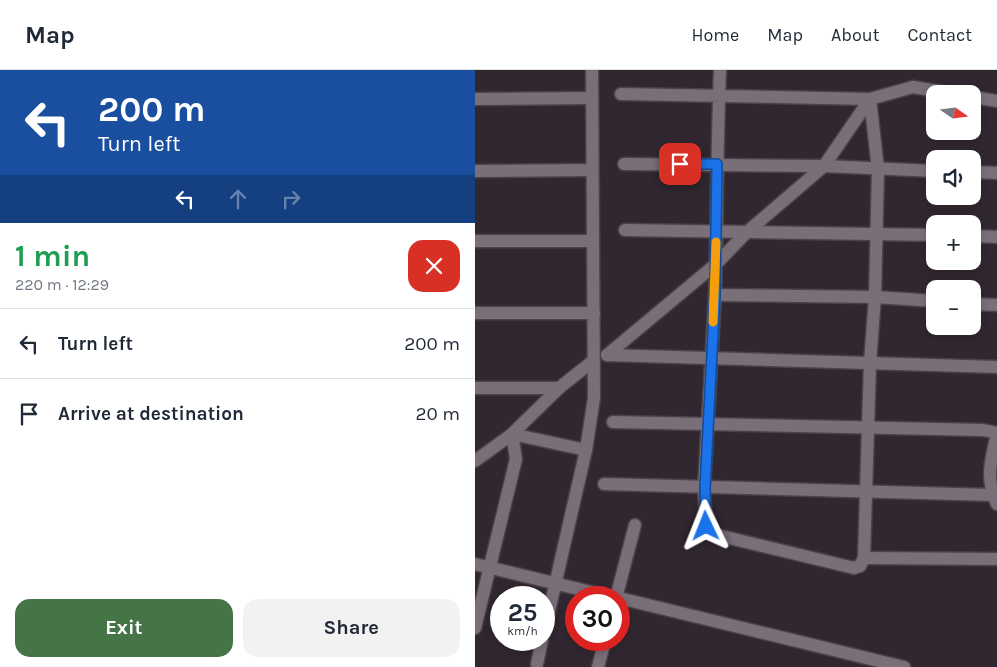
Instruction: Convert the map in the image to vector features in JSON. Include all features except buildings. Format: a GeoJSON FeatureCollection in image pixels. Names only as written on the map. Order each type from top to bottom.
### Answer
{"type":"FeatureCollection","features":[{"type":"Feature","properties":{"kind":"street"},"geometry":{"type":"LineString","coordinates":[[554,586],[586,450],[594,398],[592,70]]}},
{"type":"Feature","properties":{"kind":"street"},"geometry":{"type":"LineString","coordinates":[[719,70],[716,264],[705,488],[706,526],[710,532],[854,568],[860,566],[864,558],[870,363],[875,297],[877,169],[869,100]]}},
{"type":"Feature","properties":{"kind":"street"},"geometry":{"type":"LineString","coordinates":[[621,94],[869,100],[913,87],[926,89]]}},
{"type":"Feature","properties":{"kind":"street"},"geometry":{"type":"LineString","coordinates":[[475,100],[591,98]]}},
{"type":"Feature","properties":{"kind":"street"},"geometry":{"type":"LineString","coordinates":[[981,98],[997,101]]}},
{"type":"Feature","properties":{"kind":"street"},"geometry":{"type":"LineString","coordinates":[[869,100],[824,166],[747,232],[716,264],[607,355],[712,360],[997,367]]}},
{"type":"Feature","properties":{"kind":"street"},"geometry":{"type":"LineString","coordinates":[[624,164],[824,166],[926,171]]}},
{"type":"Feature","properties":{"kind":"street"},"geometry":{"type":"LineString","coordinates":[[475,171],[592,170]]}},
{"type":"Feature","properties":{"kind":"street"},"geometry":{"type":"LineString","coordinates":[[981,172],[997,173]]}},
{"type":"Feature","properties":{"kind":"street"},"geometry":{"type":"LineString","coordinates":[[625,230],[716,233],[926,235]]}},
{"type":"Feature","properties":{"kind":"street"},"geometry":{"type":"LineString","coordinates":[[981,236],[997,237]]}},
{"type":"Feature","properties":{"kind":"street"},"geometry":{"type":"LineString","coordinates":[[475,241],[593,241]]}},
{"type":"Feature","properties":{"kind":"street"},"geometry":{"type":"LineString","coordinates":[[715,295],[875,297],[926,300]]}},
{"type":"Feature","properties":{"kind":"street"},"geometry":{"type":"LineString","coordinates":[[981,304],[997,305]]}},
{"type":"Feature","properties":{"kind":"street"},"geometry":{"type":"LineString","coordinates":[[475,313],[594,313]]}},
{"type":"Feature","properties":{"kind":"street"},"geometry":{"type":"LineString","coordinates":[[475,461],[512,434],[559,388],[593,361]]}},
{"type":"Feature","properties":{"kind":"street"},"geometry":{"type":"LineString","coordinates":[[475,388],[559,388]]}},
{"type":"Feature","properties":{"kind":"street"},"geometry":{"type":"LineString","coordinates":[[604,484],[995,499],[989,465],[997,433],[983,430],[613,422]]}},
{"type":"Feature","properties":{"kind":"street"},"geometry":{"type":"LineString","coordinates":[[512,434],[586,450]]}},
{"type":"Feature","properties":{"kind":"street"},"geometry":{"type":"LineString","coordinates":[[475,628],[516,459],[512,434]]}},
{"type":"Feature","properties":{"kind":"street"},"geometry":{"type":"LineString","coordinates":[[620,586],[635,525]]}},
{"type":"Feature","properties":{"kind":"street"},"geometry":{"type":"LineString","coordinates":[[864,558],[997,559]]}},
{"type":"Feature","properties":{"kind":"street"},"geometry":{"type":"LineString","coordinates":[[475,564],[570,586]]}},
{"type":"Feature","properties":{"kind":"street"},"geometry":{"type":"LineString","coordinates":[[630,601],[905,667]]}},
{"type":"Feature","properties":{"kind":"street"},"geometry":{"type":"LineString","coordinates":[[537,664],[540,651]]}},
{"type":"Feature","properties":{"kind":"street"},"geometry":{"type":"LineString","coordinates":[[598,667],[602,651]]}},
{"type":"Feature","properties":{"kind":"slow traffic"},"geometry":{"type":"LineString","coordinates":[[713,322],[716,242]]}},
{"type":"Feature","properties":{"kind":"route"},"geometry":{"type":"LineString","coordinates":[[680,164],[717,164],[715,295],[705,488],[706,526]]}}]}
